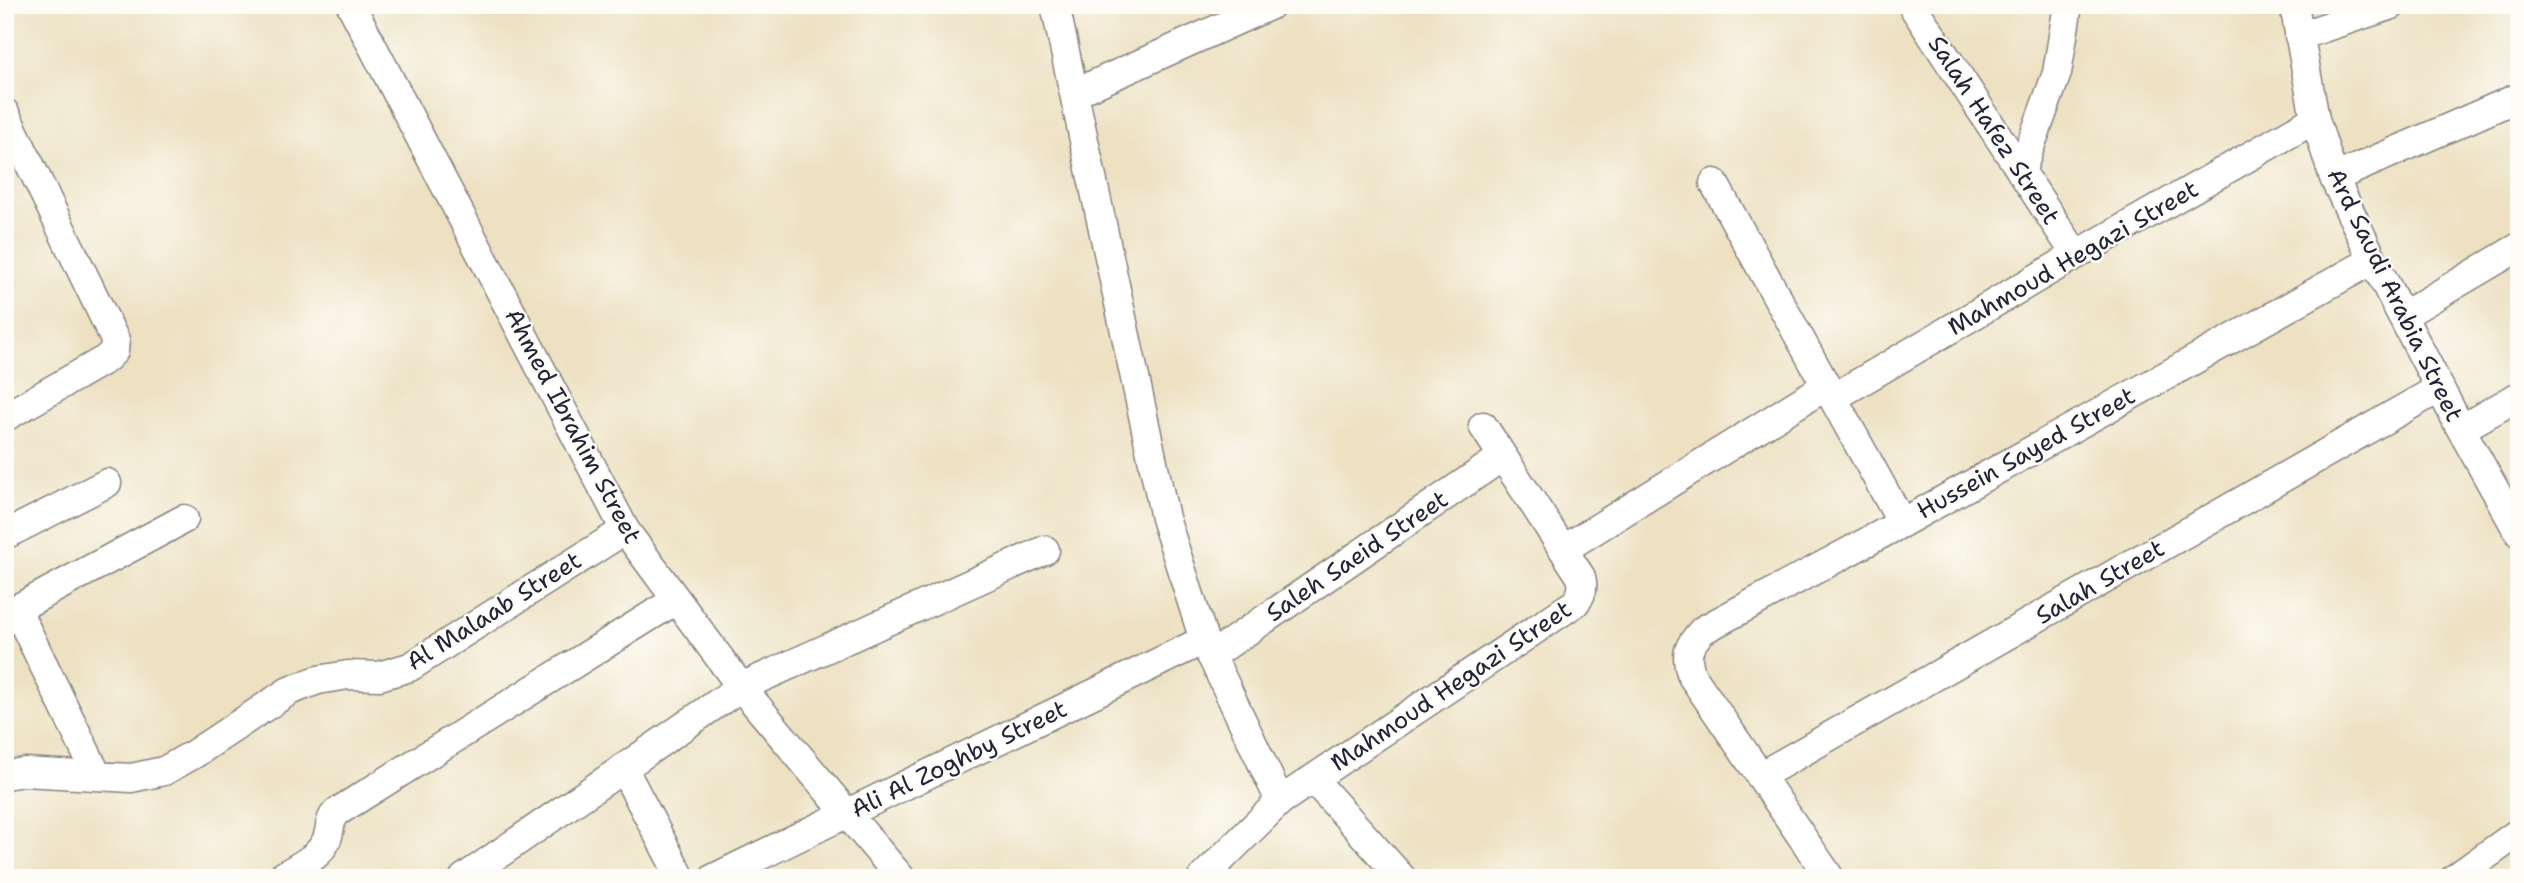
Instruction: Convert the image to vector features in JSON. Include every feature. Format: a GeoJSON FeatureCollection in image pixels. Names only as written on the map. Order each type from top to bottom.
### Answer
{"type":"FeatureCollection","features":[{"type":"Feature","properties":{"kind":"street","name":"Ahmed Ibrahim Street"},"geometry":{"type":"LineString","coordinates":[[351,5],[625,530],[741,687],[901,878]]}},
{"type":"Feature","properties":{"kind":"street"},"geometry":{"type":"LineString","coordinates":[[1055,5],[1165,518],[1207,648],[1280,801]]}},
{"type":"Feature","properties":{"kind":"street"},"geometry":{"type":"LineString","coordinates":[[1075,93],[1271,5]]}},
{"type":"Feature","properties":{"kind":"street","name":"Salah Hafez Street"},"geometry":{"type":"LineString","coordinates":[[1912,5],[2076,255]]}},
{"type":"Feature","properties":{"kind":"street"},"geometry":{"type":"LineString","coordinates":[[2021,172],[2057,73],[2068,5]]}},
{"type":"Feature","properties":{"kind":"street","name":"Ard Saudi Arabia Street"},"geometry":{"type":"LineString","coordinates":[[2294,5],[2315,119],[2334,178],[2460,429],[2519,533]]}},
{"type":"Feature","properties":{"kind":"street"},"geometry":{"type":"LineString","coordinates":[[2299,36],[2392,5]]}},
{"type":"Feature","properties":{"kind":"street"},"geometry":{"type":"LineString","coordinates":[[2334,178],[2519,97]]}},
{"type":"Feature","properties":{"kind":"street"},"geometry":{"type":"LineString","coordinates":[[5,113],[114,336],[115,346],[106,359],[5,417]]}},
{"type":"Feature","properties":{"kind":"street","name":"Mahmoud Hegazi Street"},"geometry":{"type":"LineString","coordinates":[[1564,550],[1830,392],[2315,119]]}},
{"type":"Feature","properties":{"kind":"street"},"geometry":{"type":"LineString","coordinates":[[1714,183],[1902,523]]}},
{"type":"Feature","properties":{"kind":"street"},"geometry":{"type":"LineString","coordinates":[[2402,316],[2519,247]]}},
{"type":"Feature","properties":{"kind":"street","name":"Hussein Sayed Street"},"geometry":{"type":"LineString","coordinates":[[1760,776],[1692,676],[1688,666],[1691,642],[1703,630],[1902,523],[2373,260]]}},
{"type":"Feature","properties":{"kind":"street","name":"Salah Street"},"geometry":{"type":"LineString","coordinates":[[1760,776],[2440,388]]}},
{"type":"Feature","properties":{"kind":"street"},"geometry":{"type":"LineString","coordinates":[[2460,429],[2519,396]]}},
{"type":"Feature","properties":{"kind":"street","name":"Mahmoud Hegazi Street"},"geometry":{"type":"LineString","coordinates":[[1206,876],[1280,801],[1580,598],[1583,584],[1581,577],[1483,426]]}},
{"type":"Feature","properties":{"kind":"street","name":"Saleh Saeid Street"},"geometry":{"type":"LineString","coordinates":[[1207,648],[1502,457]]}},
{"type":"Feature","properties":{"kind":"street"},"geometry":{"type":"LineString","coordinates":[[5,535],[107,483]]}},
{"type":"Feature","properties":{"kind":"street"},"geometry":{"type":"LineString","coordinates":[[97,775],[11,612],[184,519]]}},
{"type":"Feature","properties":{"kind":"street","name":"Al Malaab Street"},"geometry":{"type":"LineString","coordinates":[[5,775],[24,772],[131,778],[164,771],[289,691],[318,680],[379,676],[410,667],[625,530]]}},
{"type":"Feature","properties":{"kind":"street"},"geometry":{"type":"LineString","coordinates":[[464,878],[741,687],[1045,550]]}},
{"type":"Feature","properties":{"kind":"street"},"geometry":{"type":"LineString","coordinates":[[280,878],[317,854],[330,831],[330,821],[337,812],[676,600]]}},
{"type":"Feature","properties":{"kind":"street","name":"Ali Al Zoghby Street"},"geometry":{"type":"LineString","coordinates":[[713,878],[846,813],[1207,648]]}},
{"type":"Feature","properties":{"kind":"street"},"geometry":{"type":"LineString","coordinates":[[623,768],[681,878]]}},
{"type":"Feature","properties":{"kind":"street"},"geometry":{"type":"LineString","coordinates":[[1760,776],[1830,878]]}},
{"type":"Feature","properties":{"kind":"street"},"geometry":{"type":"LineString","coordinates":[[1313,779],[1402,878]]}},
{"type":"Feature","properties":{"kind":"street"},"geometry":{"type":"LineString","coordinates":[[2455,878],[2519,832]]}}]}
